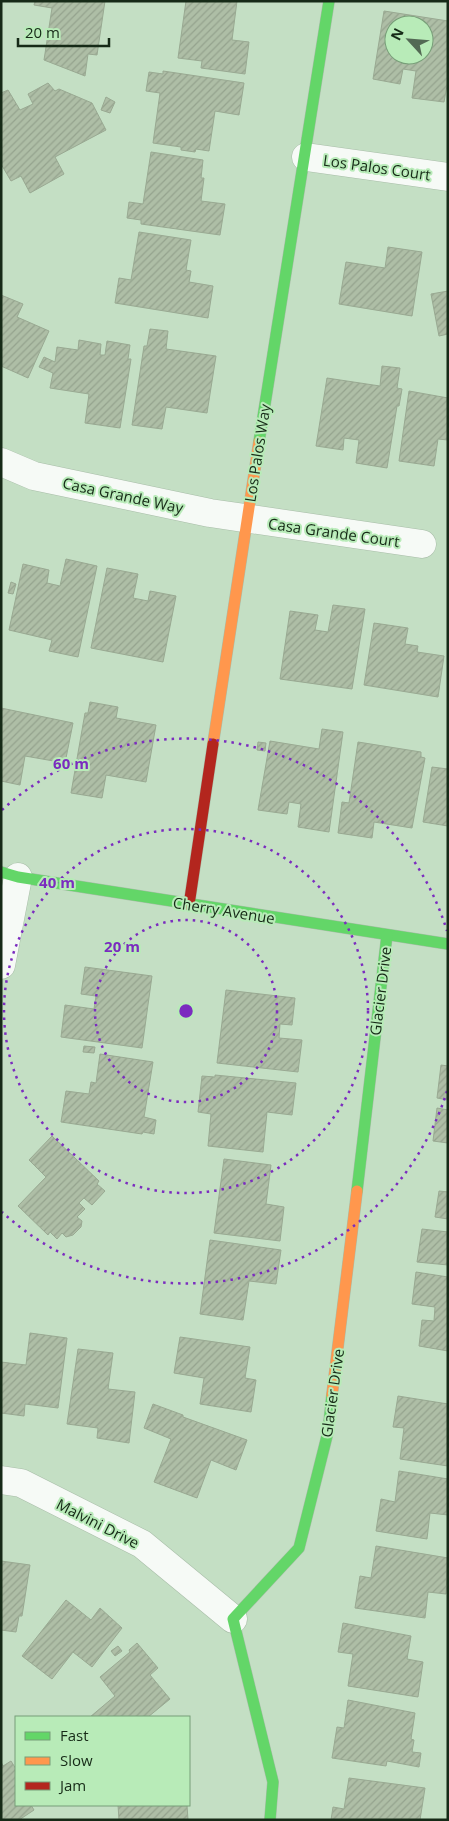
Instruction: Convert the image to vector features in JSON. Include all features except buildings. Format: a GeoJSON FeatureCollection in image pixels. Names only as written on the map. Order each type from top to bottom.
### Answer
{"type":"FeatureCollection","features":[{"type":"Feature","properties":{"kind":"street","name":"Los Palos Way"},"geometry":{"type":"LineString","coordinates":[[190,905],[247,519],[306,157],[329,1]]}},
{"type":"Feature","properties":{"kind":"street","name":"Los Palos Court"},"geometry":{"type":"LineString","coordinates":[[306,157],[448,177]]}},
{"type":"Feature","properties":{"kind":"street","name":"Casa Grande Way"},"geometry":{"type":"LineString","coordinates":[[1,462],[34,476],[247,519]]}},
{"type":"Feature","properties":{"kind":"street","name":"Casa Grande Court"},"geometry":{"type":"LineString","coordinates":[[247,519],[422,544]]}},
{"type":"Feature","properties":{"kind":"street","name":"Cherry Avenue"},"geometry":{"type":"LineString","coordinates":[[9,874],[190,905],[448,944]]}},
{"type":"Feature","properties":{"kind":"street"},"geometry":{"type":"LineString","coordinates":[[1,965],[9,874]]}},
{"type":"Feature","properties":{"kind":"street","name":"Glacier Drive"},"geometry":{"type":"LineString","coordinates":[[233,1619],[299,1548],[328,1432],[387,935]]}},
{"type":"Feature","properties":{"kind":"street","name":"Malvini Drive"},"geometry":{"type":"LineString","coordinates":[[1,1480],[22,1483],[142,1544],[233,1619]]}},
{"type":"Feature","properties":{"kind":"street"},"geometry":{"type":"LineString","coordinates":[[233,1619],[273,1782],[270,1820]]}},
{"type":"Feature","properties":{"kind":"traffic: fast"},"geometry":{"type":"LineString","coordinates":[[259,442],[329,1]]}},
{"type":"Feature","properties":{"kind":"traffic: fast"},"geometry":{"type":"LineString","coordinates":[[1,872],[18,877],[448,944]]}},
{"type":"Feature","properties":{"kind":"traffic: fast"},"geometry":{"type":"LineString","coordinates":[[357,1191],[387,935]]}},
{"type":"Feature","properties":{"kind":"traffic: fast"},"geometry":{"type":"LineString","coordinates":[[270,1820],[273,1782],[233,1619],[299,1548],[328,1432],[332,1395]]}},
{"type":"Feature","properties":{"kind":"traffic: slow"},"geometry":{"type":"LineString","coordinates":[[213,744],[259,442]]}},
{"type":"Feature","properties":{"kind":"traffic: slow"},"geometry":{"type":"LineString","coordinates":[[332,1395],[357,1191]]}},
{"type":"Feature","properties":{"kind":"traffic: jam"},"geometry":{"type":"LineString","coordinates":[[189,905],[213,744]]}}]}
